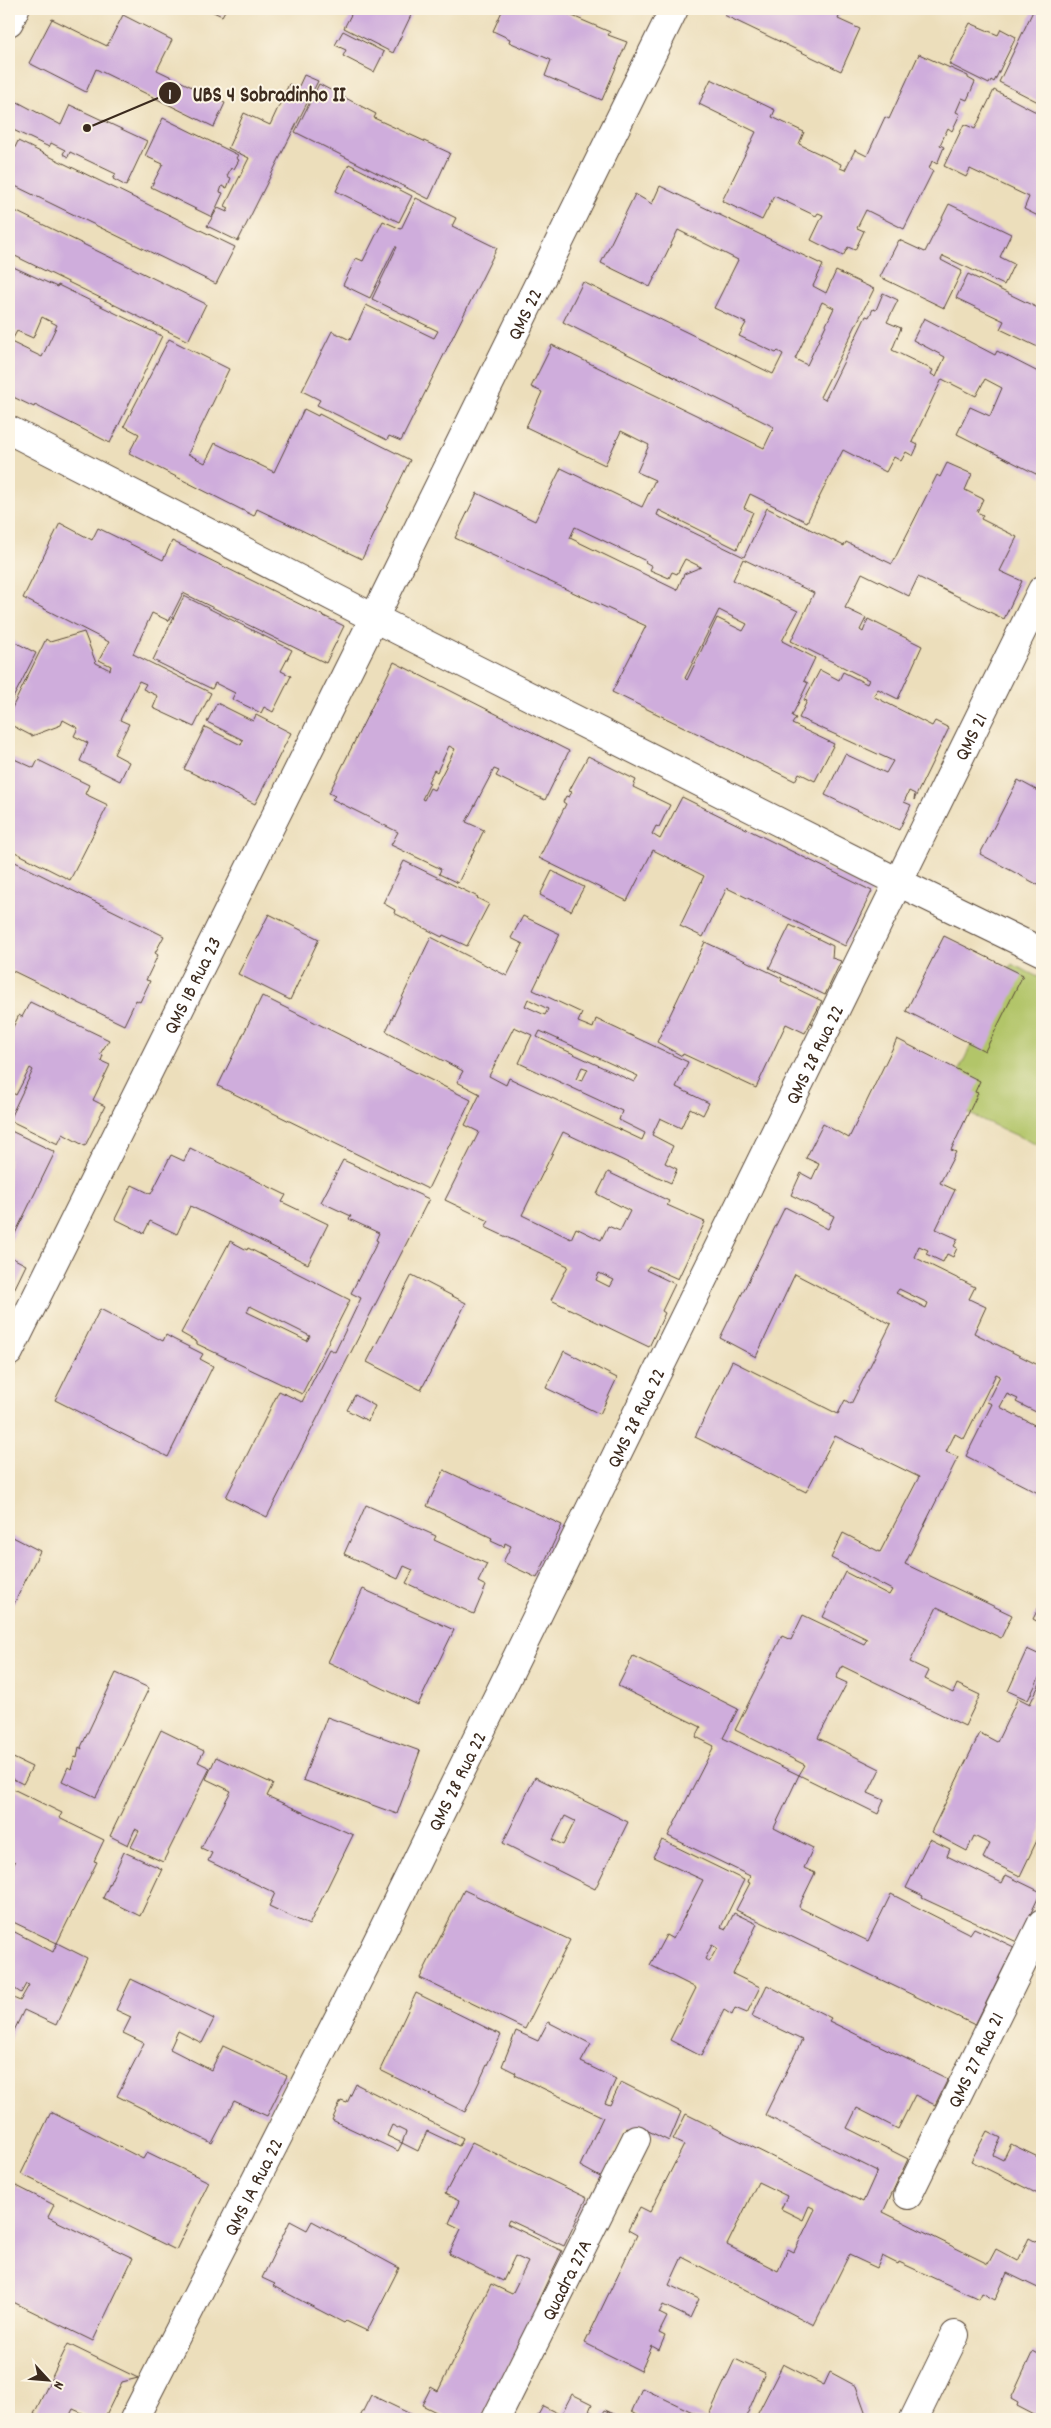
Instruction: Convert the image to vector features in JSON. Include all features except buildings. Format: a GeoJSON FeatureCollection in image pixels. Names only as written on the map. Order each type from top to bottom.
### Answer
{"type":"FeatureCollection","features":[{"type":"Feature","properties":{"kind":"street"},"geometry":{"type":"LineString","coordinates":[[9,22],[15,9]]}},
{"type":"Feature","properties":{"kind":"street","name":"QMS 22"},"geometry":{"type":"LineString","coordinates":[[374,618],[674,9]]}},
{"type":"Feature","properties":{"kind":"street"},"geometry":{"type":"LineString","coordinates":[[9,430],[374,618],[898,882],[1042,952]]}},
{"type":"Feature","properties":{"kind":"street","name":"QMS 21"},"geometry":{"type":"LineString","coordinates":[[898,882],[1042,590]]}},
{"type":"Feature","properties":{"kind":"street","name":"QMS 1B Rua 23"},"geometry":{"type":"LineString","coordinates":[[9,1352],[374,618]]}},
{"type":"Feature","properties":{"kind":"street","name":"QMS 28 Rua 22"},"geometry":{"type":"LineString","coordinates":[[371,1954],[898,882]]}},
{"type":"Feature","properties":{"kind":"street","name":"QMS 27 Rua 21"},"geometry":{"type":"LineString","coordinates":[[908,2195],[1042,1923]]}},
{"type":"Feature","properties":{"kind":"street","name":"QMS 1A Rua 22"},"geometry":{"type":"LineString","coordinates":[[134,2419],[371,1954]]}},
{"type":"Feature","properties":{"kind":"street","name":"Quadra 27A"},"geometry":{"type":"LineString","coordinates":[[496,2419],[636,2139]]}},
{"type":"Feature","properties":{"kind":"street"},"geometry":{"type":"LineString","coordinates":[[914,2419],[955,2335]]}},
{"type":"Feature","properties":{"kind":"green space"},"geometry":{"type":"Polygon","coordinates":[[[1012,964],[1042,979],[1042,1147],[943,1102],[1012,964]]]}},
{"type":"Feature","properties":{"kind":"place","name":"UBS 4 Sobradinho II"},"geometry":{"type":"Point","coordinates":[87,128]}}]}
